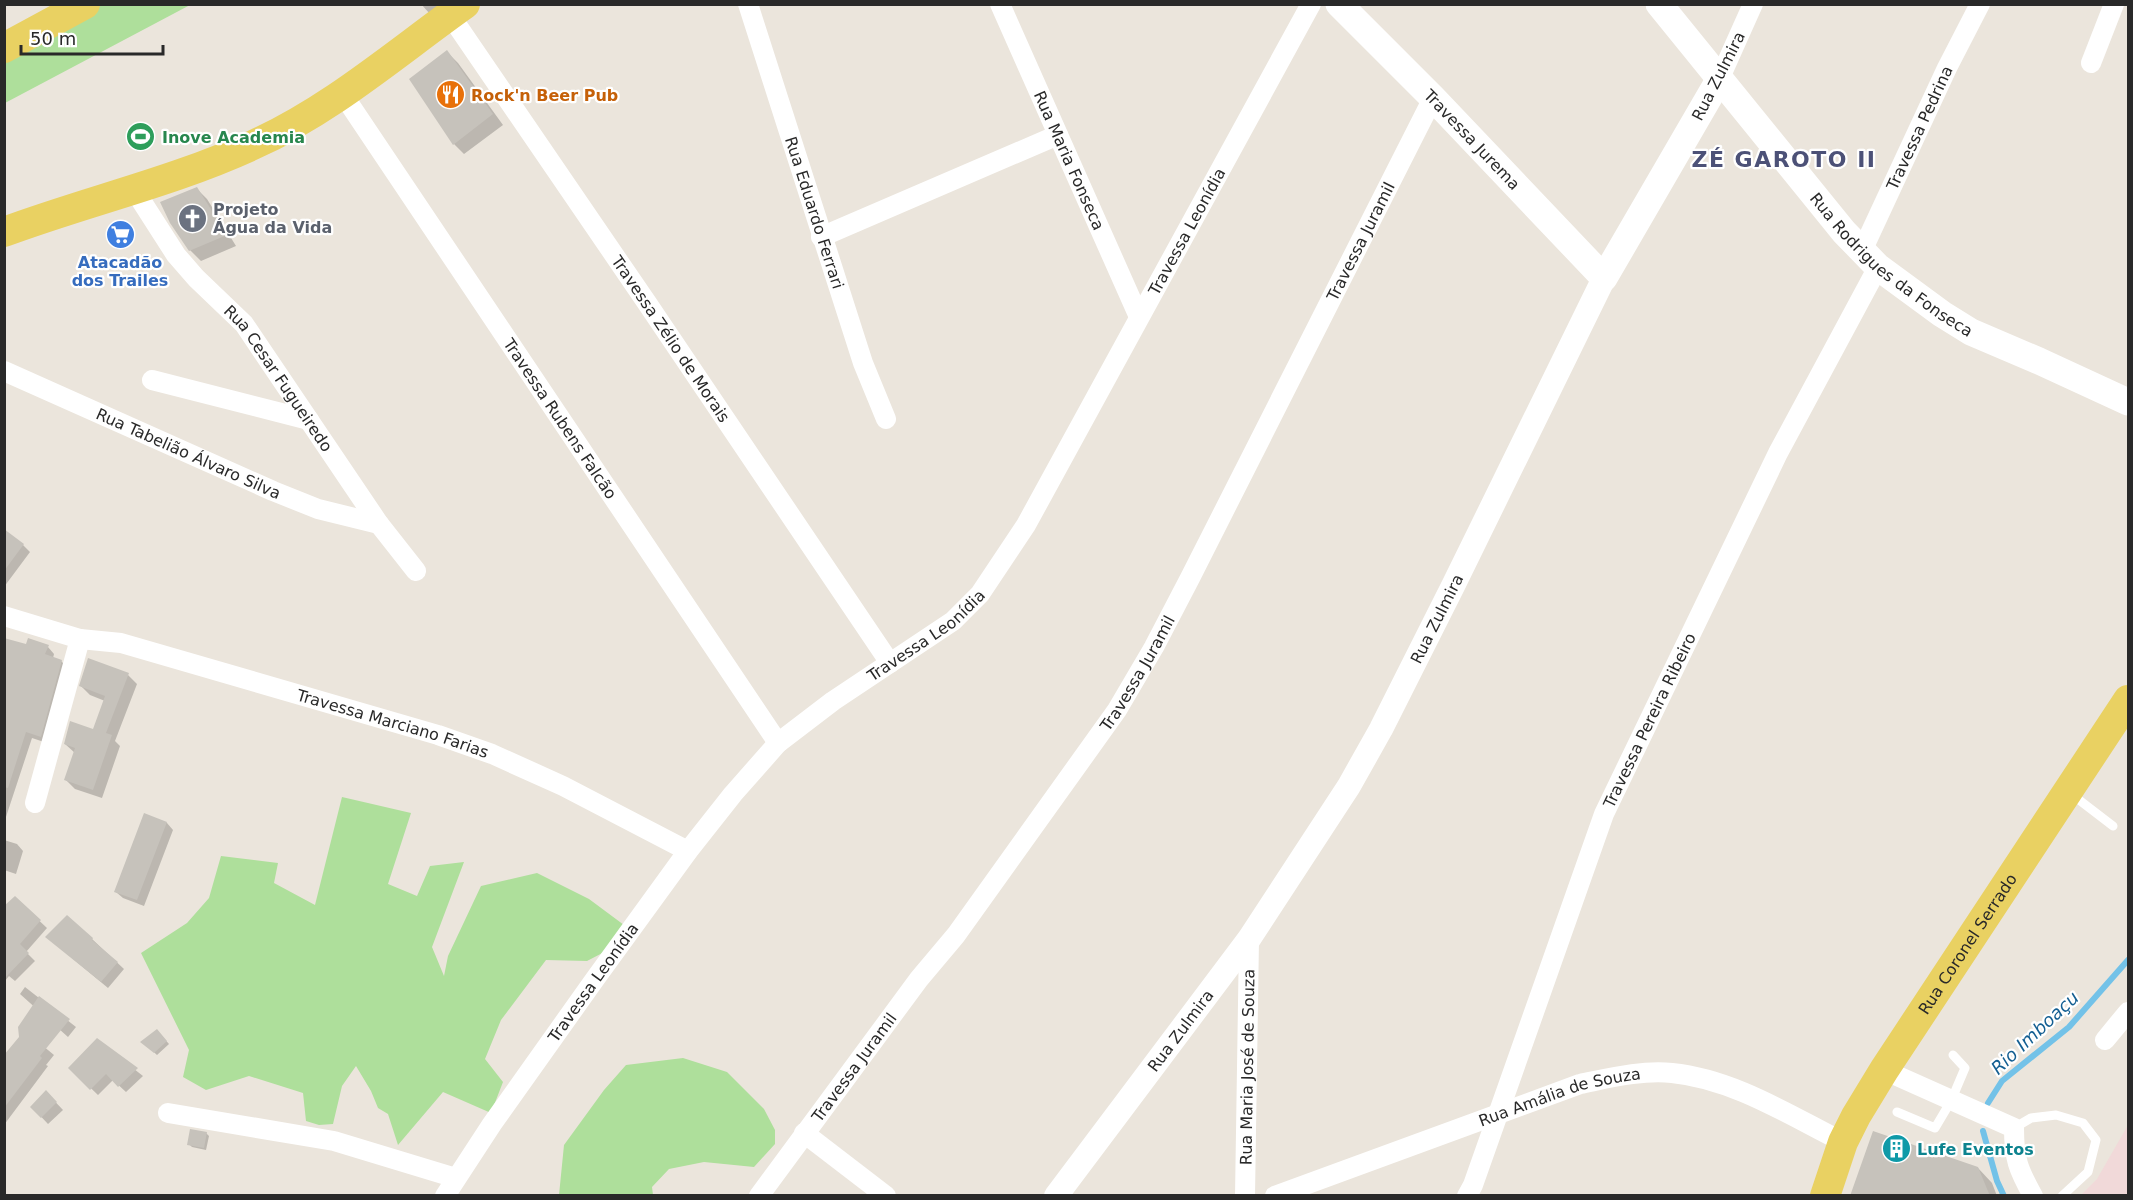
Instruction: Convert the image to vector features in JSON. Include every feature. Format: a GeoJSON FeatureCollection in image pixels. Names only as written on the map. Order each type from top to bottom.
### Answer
{"type":"FeatureCollection","features":[{"type":"Feature","properties":{"kind":"main road"},"geometry":{"type":"LineString","coordinates":[[4,48],[86,4]]}},
{"type":"Feature","properties":{"kind":"main road","name":"Travessa Jurema"},"geometry":{"type":"LineString","coordinates":[[1339,4],[1433,98],[1604,278]]}},
{"type":"Feature","properties":{"kind":"main road","name":"Rua Rodrigues da Fonseca"},"geometry":{"type":"LineString","coordinates":[[1659,4],[1719,80],[1870,259],[1942,314],[1971,332],[2128,402]]}},
{"type":"Feature","properties":{"kind":"main road"},"geometry":{"type":"LineString","coordinates":[[4,232],[135,191],[209,164],[255,144],[311,114],[458,10]]}},
{"type":"Feature","properties":{"kind":"main road","name":"Rua Zulmira"},"geometry":{"type":"LineString","coordinates":[[1604,278],[1719,80]]}},
{"type":"Feature","properties":{"kind":"main road","name":"Rua Coronel Serrado"},"geometry":{"type":"LineString","coordinates":[[1825,1196],[1843,1142],[1884,1070],[2128,700]]}},
{"type":"Feature","properties":{"kind":"street","name":"Rua Eduardo Ferrari"},"geometry":{"type":"LineString","coordinates":[[748,4],[821,237],[863,363],[886,419]]}},
{"type":"Feature","properties":{"kind":"street","name":"Rua Maria Fonseca"},"geometry":{"type":"LineString","coordinates":[[1000,4],[1139,317]]}},
{"type":"Feature","properties":{"kind":"street","name":"Travessa Leonídia"},"geometry":{"type":"LineString","coordinates":[[444,1196],[492,1124],[688,851],[778,743],[952,621],[980,594],[1026,525],[1311,4]]}},
{"type":"Feature","properties":{"kind":"street","name":"Rua Zulmira"},"geometry":{"type":"LineString","coordinates":[[1719,80],[1754,4]]}},
{"type":"Feature","properties":{"kind":"street","name":"Travessa Pedrina"},"geometry":{"type":"LineString","coordinates":[[1870,259],[1947,68],[1980,4]]}},
{"type":"Feature","properties":{"kind":"street"},"geometry":{"type":"LineString","coordinates":[[2091,63],[2114,4]]}},
{"type":"Feature","properties":{"kind":"street","name":"Travessa Zélio de Morais"},"geometry":{"type":"LineString","coordinates":[[458,10],[890,663]]}},
{"type":"Feature","properties":{"kind":"street","name":"Travessa Rubens Falcão"},"geometry":{"type":"LineString","coordinates":[[342,93],[778,743]]}},
{"type":"Feature","properties":{"kind":"street","name":"Travessa Juramil"},"geometry":{"type":"LineString","coordinates":[[759,1196],[919,979],[956,935],[1117,710],[1154,647],[1190,578],[1433,98]]}},
{"type":"Feature","properties":{"kind":"street"},"geometry":{"type":"LineString","coordinates":[[821,237],[1058,135]]}},
{"type":"Feature","properties":{"kind":"street","name":"Rua Cesar Fugueiredo"},"geometry":{"type":"LineString","coordinates":[[135,191],[176,255],[196,278],[244,324],[379,524],[416,571]]}},
{"type":"Feature","properties":{"kind":"street","name":"Travessa Pereira Ribeiro"},"geometry":{"type":"LineString","coordinates":[[1467,1196],[1473,1185],[1604,814],[1870,259]]}},
{"type":"Feature","properties":{"kind":"street","name":"Rua Zulmira"},"geometry":{"type":"LineString","coordinates":[[1056,1196],[1249,939],[1349,786],[1381,729],[1604,278]]}},
{"type":"Feature","properties":{"kind":"street","name":"Rua Tabelião Álvaro Silva"},"geometry":{"type":"LineString","coordinates":[[4,371],[282,495],[318,509],[379,524]]}},
{"type":"Feature","properties":{"kind":"street"},"geometry":{"type":"LineString","coordinates":[[152,380],[309,420]]}},
{"type":"Feature","properties":{"kind":"street","name":"Travessa Marciano Farias"},"geometry":{"type":"LineString","coordinates":[[4,616],[80,639],[121,643],[438,735],[492,754],[563,786],[688,851]]}},
{"type":"Feature","properties":{"kind":"street"},"geometry":{"type":"LineString","coordinates":[[35,803],[80,639]]}},
{"type":"Feature","properties":{"kind":"street","name":"Rua Maria José de Souza"},"geometry":{"type":"LineString","coordinates":[[1245,1196],[1249,939]]}},
{"type":"Feature","properties":{"kind":"street"},"geometry":{"type":"LineString","coordinates":[[2105,1040],[2128,1012]]}},
{"type":"Feature","properties":{"kind":"street"},"geometry":{"type":"LineString","coordinates":[[1884,1070],[2014,1128],[2014,1154],[2021,1175],[2033,1196]]}},
{"type":"Feature","properties":{"kind":"street","name":"Rua Amália de Souza"},"geometry":{"type":"LineString","coordinates":[[1275,1196],[1580,1084],[1630,1074],[1672,1073],[1720,1083],[1843,1142]]}},
{"type":"Feature","properties":{"kind":"street"},"geometry":{"type":"LineString","coordinates":[[168,1113],[334,1142],[456,1178]]}},
{"type":"Feature","properties":{"kind":"street"},"geometry":{"type":"LineString","coordinates":[[804,1133],[886,1196]]}},
{"type":"Feature","properties":{"kind":"lane"},"geometry":{"type":"LineString","coordinates":[[2068,791],[2113,826]]}},
{"type":"Feature","properties":{"kind":"lane"},"geometry":{"type":"LineString","coordinates":[[1897,1112],[1935,1128],[1951,1101],[1965,1068],[1953,1055]]}},
{"type":"Feature","properties":{"kind":"lane"},"geometry":{"type":"LineString","coordinates":[[2014,1128],[2031,1118],[2056,1116],[2083,1123],[2096,1140],[2088,1172],[2062,1196]]}},
{"type":"Feature","properties":{"kind":"shaded area"},"geometry":{"type":"Polygon","coordinates":[[[2128,1125],[2128,1195],[2081,1195],[2097,1179],[2128,1125]]]}},
{"type":"Feature","properties":{"kind":"green space"},"geometry":{"type":"Polygon","coordinates":[[[95,5],[190,5],[5,103],[4,53],[95,5]]]}},
{"type":"Feature","properties":{"kind":"green space"},"geometry":{"type":"Polygon","coordinates":[[[342,797],[411,813],[388,884],[417,896],[430,866],[464,862],[432,947],[444,976],[448,956],[481,886],[537,873],[589,899],[624,925],[612,948],[587,961],[546,960],[501,1020],[485,1059],[503,1082],[491,1113],[443,1092],[398,1145],[388,1114],[378,1108],[356,1066],[342,1086],[333,1124],[319,1125],[306,1121],[303,1093],[249,1076],[206,1090],[183,1077],[189,1050],[141,953],[187,923],[209,898],[221,856],[278,863],[274,883],[315,905],[342,797]]]}},
{"type":"Feature","properties":{"kind":"green space"},"geometry":{"type":"Polygon","coordinates":[[[683,1058],[727,1072],[764,1109],[775,1130],[775,1144],[754,1167],[704,1162],[669,1169],[652,1187],[653,1195],[559,1195],[564,1145],[604,1090],[626,1065],[683,1058]]]}},
{"type":"Feature","properties":{"kind":"building","name":"Rock'n Beer Pub"},"geometry":{"type":"Polygon","coordinates":[[[447,50],[493,114],[453,145],[409,79],[447,50]]]}},
{"type":"Feature","properties":{"kind":"building","name":"Projeto Água da Vida"},"geometry":{"type":"Polygon","coordinates":[[[197,187],[227,235],[189,251],[170,223],[160,202],[197,187]]]}},
{"type":"Feature","properties":{"kind":"building"},"geometry":{"type":"Polygon","coordinates":[[[4,529],[24,544],[4,571],[4,529]]]}},
{"type":"Feature","properties":{"kind":"building"},"geometry":{"type":"Polygon","coordinates":[[[4,638],[26,644],[28,638],[49,645],[45,654],[62,660],[41,737],[26,732],[8,788],[4,787],[4,638]]]}},
{"type":"Feature","properties":{"kind":"building"},"geometry":{"type":"Polygon","coordinates":[[[88,658],[129,673],[106,733],[112,735],[93,790],[64,780],[75,748],[64,744],[70,721],[93,729],[105,696],[79,686],[88,658]]]}},
{"type":"Feature","properties":{"kind":"building"},"geometry":{"type":"Polygon","coordinates":[[[144,813],[167,822],[137,900],[114,892],[144,813]]]}},
{"type":"Feature","properties":{"kind":"building"},"geometry":{"type":"Polygon","coordinates":[[[15,896],[41,920],[20,944],[29,953],[4,979],[4,906],[15,896]]]}},
{"type":"Feature","properties":{"kind":"building"},"geometry":{"type":"Polygon","coordinates":[[[67,915],[118,962],[101,982],[45,937],[67,915]]]}},
{"type":"Feature","properties":{"kind":"building"},"geometry":{"type":"Polygon","coordinates":[[[39,996],[70,1019],[40,1056],[42,1058],[4,1108],[4,1055],[19,1037],[18,1027],[39,996]]]}},
{"type":"Feature","properties":{"kind":"building"},"geometry":{"type":"Polygon","coordinates":[[[157,1029],[167,1041],[154,1053],[140,1042],[157,1029]]]}},
{"type":"Feature","properties":{"kind":"building"},"geometry":{"type":"Polygon","coordinates":[[[97,1038],[138,1068],[118,1087],[106,1074],[90,1090],[68,1068],[97,1038]]]}},
{"type":"Feature","properties":{"kind":"building"},"geometry":{"type":"Polygon","coordinates":[[[46,1090],[57,1102],[41,1118],[30,1107],[46,1090]]]}},
{"type":"Feature","properties":{"kind":"building"},"geometry":{"type":"Polygon","coordinates":[[[190,1129],[207,1132],[204,1148],[187,1145],[190,1129]]]}},
{"type":"Feature","properties":{"kind":"building","name":"Lufe Eventos"},"geometry":{"type":"Polygon","coordinates":[[[1873,1131],[1978,1167],[1990,1196],[1850,1196],[1873,1131]]]}},
{"type":"Feature","properties":{"kind":"waterway","name":"Rio Imboaçu"},"geometry":{"type":"LineString","coordinates":[[1988,1103],[2002,1081],[2069,1027],[2128,960]]}},
{"type":"Feature","properties":{"kind":"waterway"},"geometry":{"type":"LineString","coordinates":[[1983,1131],[1997,1181],[2004,1196]]}},
{"type":"Feature","properties":{"kind":"place","name":"Rock'n Beer Pub"},"geometry":{"type":"Point","coordinates":[450,95]}},
{"type":"Feature","properties":{"kind":"place","name":"Inove Academia"},"geometry":{"type":"Point","coordinates":[141,137]}},
{"type":"Feature","properties":{"kind":"place","name":"Projeto Água da Vida"},"geometry":{"type":"Point","coordinates":[192,218]}},
{"type":"Feature","properties":{"kind":"place","name":"Atacadão dos Trailes"},"geometry":{"type":"Point","coordinates":[120,234]}},
{"type":"Feature","properties":{"kind":"place","name":"Lufe Eventos"},"geometry":{"type":"Point","coordinates":[1896,1149]}},
{"type":"Feature","properties":{"kind":"district","name":"ZÉ GAROTO II"},"geometry":{"type":"Point","coordinates":[1784,159]}}]}
